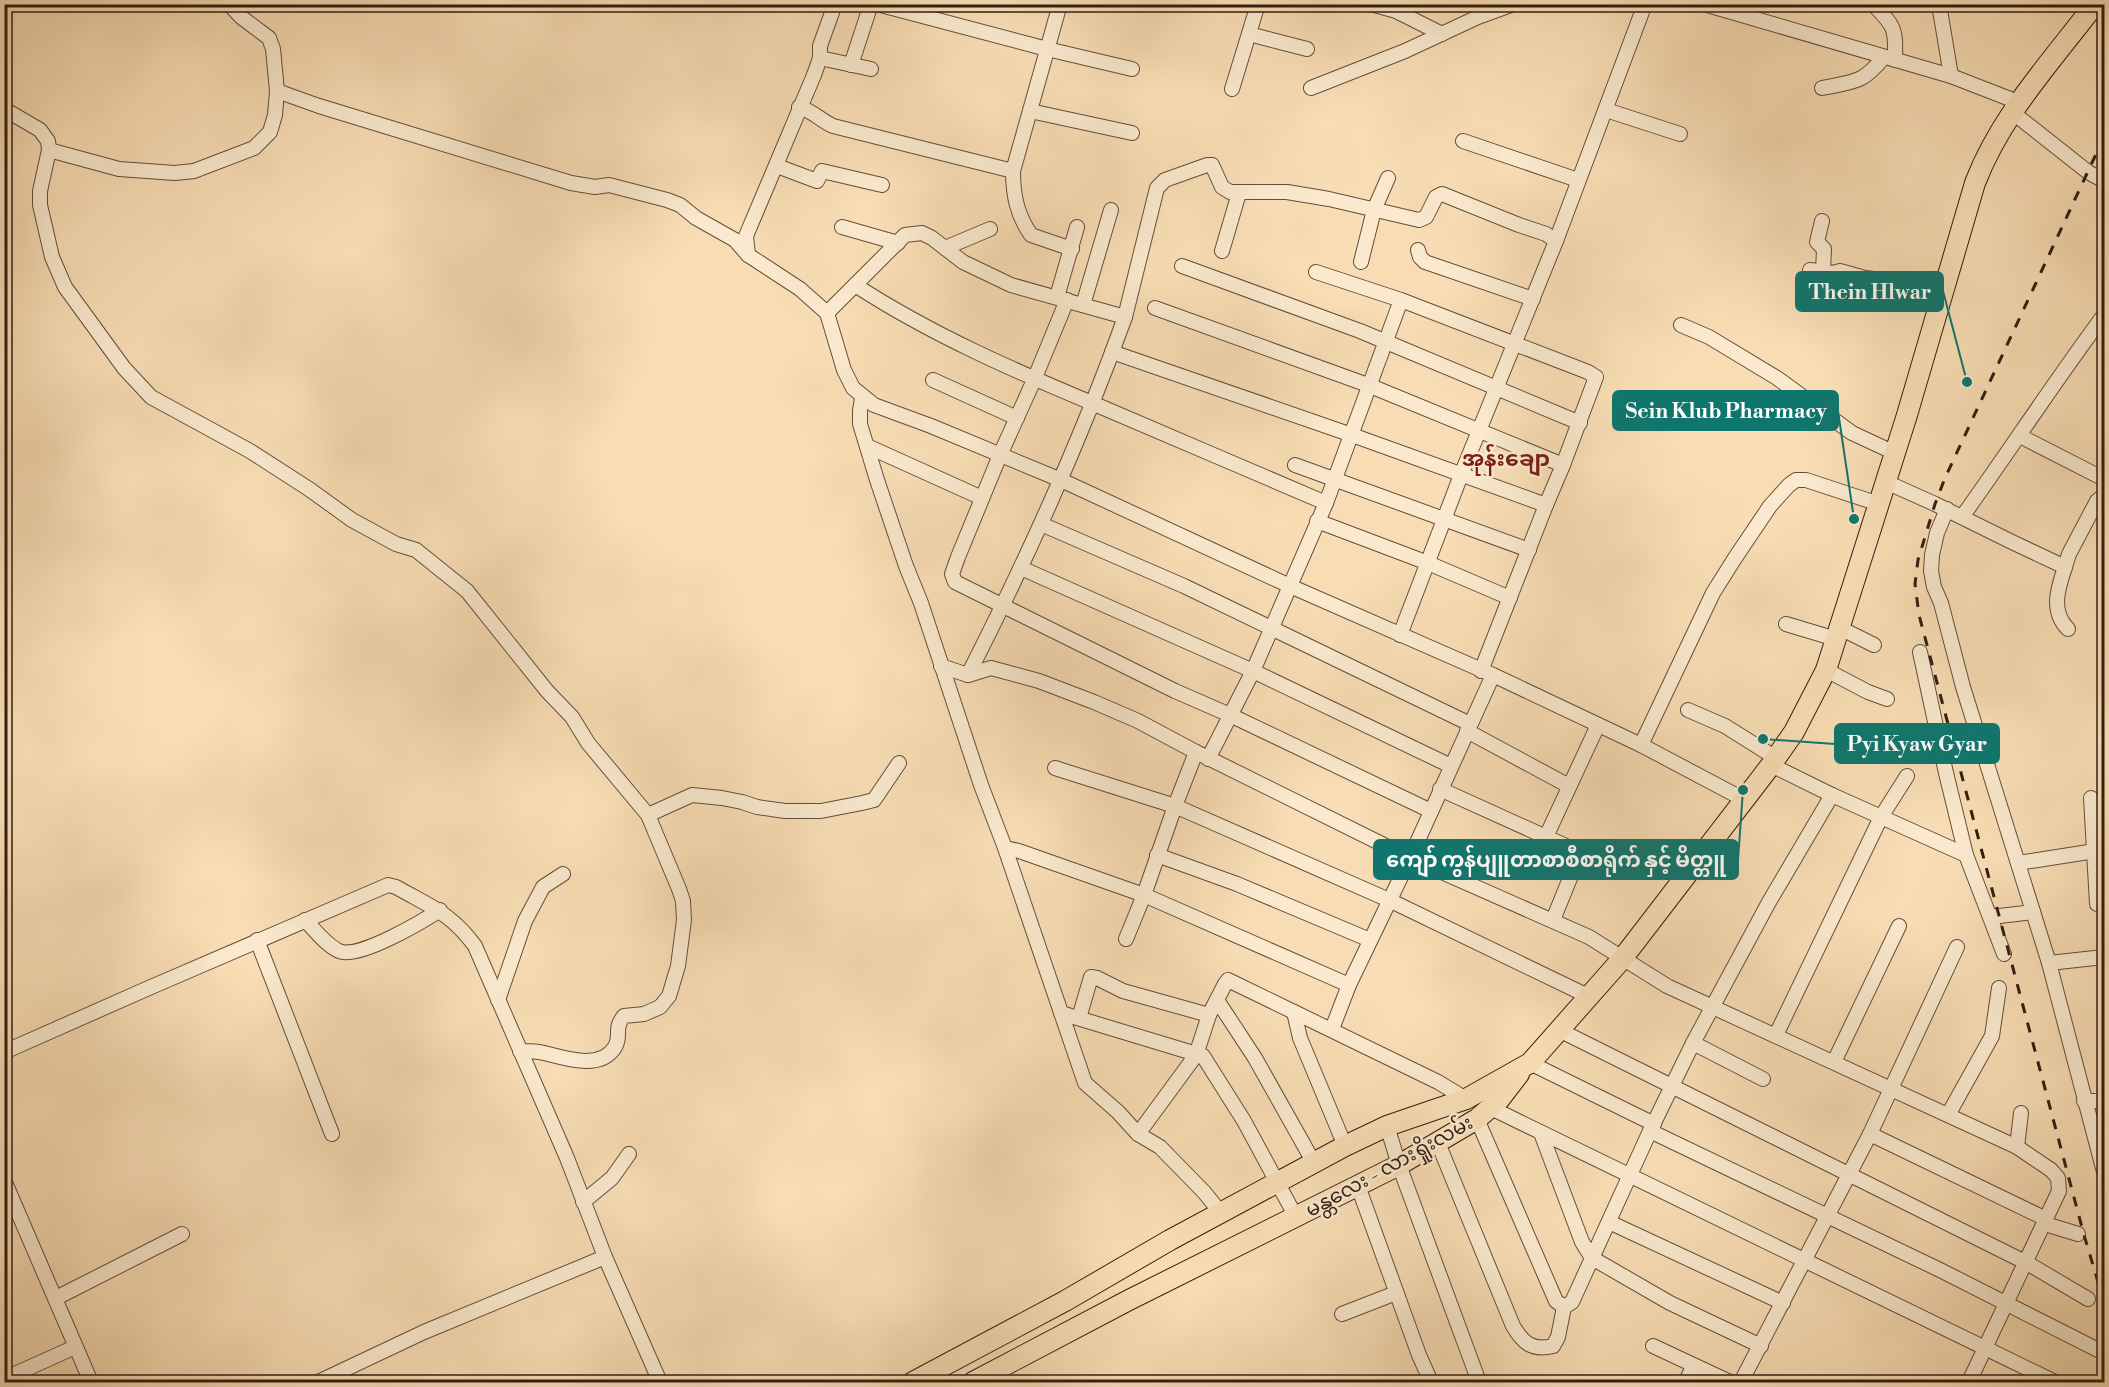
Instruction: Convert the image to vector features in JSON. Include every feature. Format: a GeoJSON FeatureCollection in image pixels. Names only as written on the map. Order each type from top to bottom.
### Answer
{"type":"FeatureCollection","features":[{"type":"Feature","properties":{"kind":"highway"},"geometry":{"type":"LineString","coordinates":[[1528,1064],[1561,1030],[1622,959],[1745,800],[1794,732],[1826,670],[1838,634],[1983,162],[2015,107],[2095,4]]}},
{"type":"Feature","properties":{"kind":"highway","name":"မန္တလေး - လားရှိုးလမ်း"},"geometry":{"type":"LineString","coordinates":[[913,1383],[1314,1162],[1386,1126],[1466,1100],[1528,1064]]}},
{"type":"Feature","properties":{"kind":"highway","name":"မန္တလေး - လားရှိုးလမ်း"},"geometry":{"type":"LineString","coordinates":[[973,1383],[1438,1143],[1484,1113],[1528,1064]]}},
{"type":"Feature","properties":{"kind":"highway"},"geometry":{"type":"LineString","coordinates":[[1152,1250],[1171,1279]]}},
{"type":"Feature","properties":{"kind":"street"},"geometry":{"type":"LineString","coordinates":[[49,150],[119,169],[175,173],[194,171],[254,148],[270,132],[275,115],[277,92],[273,49],[269,38],[241,17],[230,4]]}},
{"type":"Feature","properties":{"kind":"street"},"geometry":{"type":"LineString","coordinates":[[740,238],[777,166],[820,58],[820,46],[835,4]]}},
{"type":"Feature","properties":{"kind":"street"},"geometry":{"type":"LineString","coordinates":[[851,65],[871,4]]}},
{"type":"Feature","properties":{"kind":"street"},"geometry":{"type":"LineString","coordinates":[[877,4],[1132,69]]}},
{"type":"Feature","properties":{"kind":"street"},"geometry":{"type":"LineString","coordinates":[[1060,4],[1013,171],[1013,188],[1018,212],[1030,236],[1072,249]]}},
{"type":"Feature","properties":{"kind":"street"},"geometry":{"type":"LineString","coordinates":[[1232,89],[1258,4]]}},
{"type":"Feature","properties":{"kind":"street"},"geometry":{"type":"LineString","coordinates":[[1371,4],[1396,11],[1442,34]]}},
{"type":"Feature","properties":{"kind":"street"},"geometry":{"type":"LineString","coordinates":[[1311,88],[1406,51],[1478,17],[1514,4]]}},
{"type":"Feature","properties":{"kind":"street"},"geometry":{"type":"LineString","coordinates":[[1400,635],[1461,475],[1556,241],[1645,4]]}},
{"type":"Feature","properties":{"kind":"street"},"geometry":{"type":"LineString","coordinates":[[1704,4],[1951,76],[2015,107],[2088,172],[2104,181]]}},
{"type":"Feature","properties":{"kind":"street"},"geometry":{"type":"LineString","coordinates":[[1822,87],[1859,80],[1889,58],[1896,35],[1873,4]]}},
{"type":"Feature","properties":{"kind":"street"},"geometry":{"type":"LineString","coordinates":[[1939,4],[1951,76]]}},
{"type":"Feature","properties":{"kind":"street"},"geometry":{"type":"LineString","coordinates":[[1249,34],[1307,50]]}},
{"type":"Feature","properties":{"kind":"street"},"geometry":{"type":"LineString","coordinates":[[820,58],[871,69]]}},
{"type":"Feature","properties":{"kind":"street"},"geometry":{"type":"LineString","coordinates":[[277,92],[571,183],[596,187],[609,185],[680,205],[696,218],[740,238],[748,255],[800,289],[827,313],[844,370],[853,388],[862,398],[874,405],[931,426],[1060,480],[1290,586],[1487,673],[1641,745],[1745,800]]}},
{"type":"Feature","properties":{"kind":"street"},"geometry":{"type":"LineString","coordinates":[[799,107],[810,110],[820,120],[833,126],[1013,171]]}},
{"type":"Feature","properties":{"kind":"street"},"geometry":{"type":"LineString","coordinates":[[4,109],[40,130],[48,141],[49,150],[40,191],[40,206],[52,257],[65,286],[124,368],[151,397],[250,451],[352,520],[396,544],[416,550],[467,591],[547,691],[572,717],[588,743],[648,815],[662,844],[683,901],[684,920],[678,966],[669,996],[660,1007],[644,1014],[624,1016],[618,1023],[615,1046],[605,1057],[580,1062],[542,1052],[520,1051]]}},
{"type":"Feature","properties":{"kind":"street"},"geometry":{"type":"LineString","coordinates":[[1606,110],[1680,134]]}},
{"type":"Feature","properties":{"kind":"street"},"geometry":{"type":"LineString","coordinates":[[1030,111],[1132,133]]}},
{"type":"Feature","properties":{"kind":"street"},"geometry":{"type":"LineString","coordinates":[[1463,141],[1578,180]]}},
{"type":"Feature","properties":{"kind":"street"},"geometry":{"type":"LineString","coordinates":[[968,675],[1021,568],[1093,404],[1125,317],[1157,188],[1165,180],[1212,165],[1222,187],[1230,192],[1287,192],[1419,220],[1426,217],[1436,197],[1442,194],[1546,234],[1556,241]]}},
{"type":"Feature","properties":{"kind":"street"},"geometry":{"type":"LineString","coordinates":[[777,166],[817,181],[822,171],[882,185]]}},
{"type":"Feature","properties":{"kind":"street"},"geometry":{"type":"LineString","coordinates":[[1361,262],[1374,210],[1388,178]]}},
{"type":"Feature","properties":{"kind":"street"},"geometry":{"type":"LineString","coordinates":[[1222,251],[1239,193]]}},
{"type":"Feature","properties":{"kind":"street"},"geometry":{"type":"LineString","coordinates":[[1083,305],[1111,210]]}},
{"type":"Feature","properties":{"kind":"street"},"geometry":{"type":"LineString","coordinates":[[1822,221],[1817,242],[1824,249],[1817,271],[1840,271],[1865,278],[1892,281],[1909,285],[1941,299]]}},
{"type":"Feature","properties":{"kind":"street"},"geometry":{"type":"LineString","coordinates":[[842,227],[898,243]]}},
{"type":"Feature","properties":{"kind":"street"},"geometry":{"type":"LineString","coordinates":[[1077,227],[1062,299],[1034,380],[982,498],[952,574],[954,582],[1175,691],[1431,810]]}},
{"type":"Feature","properties":{"kind":"street"},"geometry":{"type":"LineString","coordinates":[[945,248],[990,228]]}},
{"type":"Feature","properties":{"kind":"street"},"geometry":{"type":"LineString","coordinates":[[827,313],[905,235],[922,234],[932,238],[963,262],[1011,285],[1125,317]]}},
{"type":"Feature","properties":{"kind":"street"},"geometry":{"type":"LineString","coordinates":[[1418,250],[1425,262],[1533,299]]}},
{"type":"Feature","properties":{"kind":"street"},"geometry":{"type":"LineString","coordinates":[[1182,266],[1324,317],[1580,423]]}},
{"type":"Feature","properties":{"kind":"street"},"geometry":{"type":"LineString","coordinates":[[1316,272],[1401,300],[1596,377],[1510,598],[1469,728],[1349,985],[1332,1029]]}},
{"type":"Feature","properties":{"kind":"street"},"geometry":{"type":"LineString","coordinates":[[855,285],[893,310],[1034,380],[1326,503]]}},
{"type":"Feature","properties":{"kind":"street"},"geometry":{"type":"LineString","coordinates":[[1126,939],[1175,806],[1202,755],[1230,715],[1272,629],[1326,503],[1401,300]]}},
{"type":"Feature","properties":{"kind":"street"},"geometry":{"type":"LineString","coordinates":[[1155,308],[1368,385],[1563,465]]}},
{"type":"Feature","properties":{"kind":"street"},"geometry":{"type":"LineString","coordinates":[[1962,517],[2104,315]]}},
{"type":"Feature","properties":{"kind":"street"},"geometry":{"type":"LineString","coordinates":[[1681,325],[1708,337],[1777,378],[1852,433],[1895,453]]}},
{"type":"Feature","properties":{"kind":"street"},"geometry":{"type":"LineString","coordinates":[[1112,352],[1546,505]]}},
{"type":"Feature","properties":{"kind":"street"},"geometry":{"type":"LineString","coordinates":[[933,380],[1017,418]]}},
{"type":"Feature","properties":{"kind":"street"},"geometry":{"type":"LineString","coordinates":[[862,398],[860,424],[906,566],[921,603],[981,785],[1005,848],[1085,1083],[1118,1112],[1138,1134],[1160,1147],[1221,1213]]}},
{"type":"Feature","properties":{"kind":"street"},"geometry":{"type":"LineString","coordinates":[[2020,436],[2104,479]]}},
{"type":"Feature","properties":{"kind":"street"},"geometry":{"type":"LineString","coordinates":[[867,446],[982,498]]}},
{"type":"Feature","properties":{"kind":"street"},"geometry":{"type":"LineString","coordinates":[[1295,465],[1529,550]]}},
{"type":"Feature","properties":{"kind":"street"},"geometry":{"type":"LineString","coordinates":[[1641,745],[1713,593],[1770,506],[1789,485],[1796,480],[1806,480],[1879,504]]}},
{"type":"Feature","properties":{"kind":"street"},"geometry":{"type":"LineString","coordinates":[[1886,482],[2066,567]]}},
{"type":"Feature","properties":{"kind":"street"},"geometry":{"type":"LineString","coordinates":[[2068,629],[2062,623],[2057,606],[2057,591],[2069,554],[2097,501],[2104,495]]}},
{"type":"Feature","properties":{"kind":"street"},"geometry":{"type":"LineString","coordinates":[[1947,509],[1937,533],[1931,572],[1963,687],[2049,963],[2104,1172]]}},
{"type":"Feature","properties":{"kind":"street"},"geometry":{"type":"LineString","coordinates":[[1317,522],[1428,563],[1510,598]]}},
{"type":"Feature","properties":{"kind":"street"},"geometry":{"type":"LineString","coordinates":[[1041,524],[1184,586],[1272,629],[1469,728],[1569,786]]}},
{"type":"Feature","properties":{"kind":"street"},"geometry":{"type":"LineString","coordinates":[[1021,568],[1253,671],[1451,766]]}},
{"type":"Feature","properties":{"kind":"street"},"geometry":{"type":"LineString","coordinates":[[1786,624],[1838,634],[1874,645]]}},
{"type":"Feature","properties":{"kind":"street"},"geometry":{"type":"LineString","coordinates":[[1920,652],[1923,674],[1966,855],[2004,954]]}},
{"type":"Feature","properties":{"kind":"street"},"geometry":{"type":"LineString","coordinates":[[941,666],[968,675],[991,668],[1039,681],[1138,721],[1410,858],[1589,937],[1667,986],[2017,1147],[2050,1170],[2058,1178],[2059,1191],[1969,1383]]}},
{"type":"Feature","properties":{"kind":"street"},"geometry":{"type":"LineString","coordinates":[[1826,670],[1868,692],[1887,699]]}},
{"type":"Feature","properties":{"kind":"street"},"geometry":{"type":"LineString","coordinates":[[1688,710],[1725,726],[1774,761],[1832,795],[1966,855]]}},
{"type":"Feature","properties":{"kind":"street"},"geometry":{"type":"LineString","coordinates":[[1532,867],[1598,725]]}},
{"type":"Feature","properties":{"kind":"street"},"geometry":{"type":"LineString","coordinates":[[648,815],[692,795],[732,800],[784,811],[821,811],[862,803],[874,800],[899,763]]}},
{"type":"Feature","properties":{"kind":"street"},"geometry":{"type":"LineString","coordinates":[[1055,768],[1175,806],[1389,900],[1590,997]]}},
{"type":"Feature","properties":{"kind":"street"},"geometry":{"type":"LineString","coordinates":[[1776,1035],[1881,817],[1907,776]]}},
{"type":"Feature","properties":{"kind":"street"},"geometry":{"type":"LineString","coordinates":[[1440,789],[1577,851],[1577,861],[1553,920]]}},
{"type":"Feature","properties":{"kind":"street"},"geometry":{"type":"LineString","coordinates":[[1438,1143],[1513,1326],[1521,1340],[1532,1346],[1544,1349],[1553,1346],[1558,1337],[1564,1307],[1572,1302],[1693,1043],[1769,902],[1832,795]]}},
{"type":"Feature","properties":{"kind":"street"},"geometry":{"type":"LineString","coordinates":[[2091,798],[2099,849],[2097,904]]}},
{"type":"Feature","properties":{"kind":"street"},"geometry":{"type":"LineString","coordinates":[[1005,848],[1144,895],[1349,985]]}},
{"type":"Feature","properties":{"kind":"street"},"geometry":{"type":"LineString","coordinates":[[2018,863],[2099,849]]}},
{"type":"Feature","properties":{"kind":"street"},"geometry":{"type":"LineString","coordinates":[[1157,855],[1237,884],[1370,940]]}},
{"type":"Feature","properties":{"kind":"street"},"geometry":{"type":"LineString","coordinates":[[498,1000],[525,921],[543,887],[563,874]]}},
{"type":"Feature","properties":{"kind":"street"},"geometry":{"type":"LineString","coordinates":[[4,1052],[257,940],[388,885],[396,887],[440,910],[465,932],[476,946],[604,1257],[660,1383]]}},
{"type":"Feature","properties":{"kind":"street"},"geometry":{"type":"LineString","coordinates":[[305,920],[330,945],[341,952],[356,952],[411,929],[440,910]]}},
{"type":"Feature","properties":{"kind":"street"},"geometry":{"type":"LineString","coordinates":[[1991,917],[2033,912]]}},
{"type":"Feature","properties":{"kind":"street"},"geometry":{"type":"LineString","coordinates":[[1834,1062],[1899,926]]}},
{"type":"Feature","properties":{"kind":"street"},"geometry":{"type":"LineString","coordinates":[[257,940],[332,1134]]}},
{"type":"Feature","properties":{"kind":"street"},"geometry":{"type":"LineString","coordinates":[[1741,1383],[1870,1134],[1957,947]]}},
{"type":"Feature","properties":{"kind":"street"},"geometry":{"type":"LineString","coordinates":[[2049,963],[2104,957]]}},
{"type":"Feature","properties":{"kind":"street"},"geometry":{"type":"LineString","coordinates":[[1079,1018],[1091,977],[1123,991],[1209,1015]]}},
{"type":"Feature","properties":{"kind":"street"},"geometry":{"type":"LineString","coordinates":[[1138,1134],[1196,1054],[1209,1015],[1228,980],[1438,1082],[1466,1100]]}},
{"type":"Feature","properties":{"kind":"street"},"geometry":{"type":"LineString","coordinates":[[1948,1115],[1992,1036],[1999,988]]}},
{"type":"Feature","properties":{"kind":"street"},"geometry":{"type":"LineString","coordinates":[[1217,1000],[1255,1058],[1314,1162]]}},
{"type":"Feature","properties":{"kind":"street"},"geometry":{"type":"LineString","coordinates":[[1294,1012],[1300,1038],[1345,1146]]}},
{"type":"Feature","properties":{"kind":"street"},"geometry":{"type":"LineString","coordinates":[[1061,1013],[1203,1056],[1244,1121],[1296,1217]]}},
{"type":"Feature","properties":{"kind":"street"},"geometry":{"type":"LineString","coordinates":[[1561,1030],[1848,1176],[2027,1263],[2088,1299]]}},
{"type":"Feature","properties":{"kind":"street"},"geometry":{"type":"LineString","coordinates":[[1693,1043],[1763,1079]]}},
{"type":"Feature","properties":{"kind":"street"},"geometry":{"type":"LineString","coordinates":[[1528,1064],[1826,1216],[2104,1353]]}},
{"type":"Feature","properties":{"kind":"street"},"geometry":{"type":"LineString","coordinates":[[2084,1101],[2104,1101]]}},
{"type":"Feature","properties":{"kind":"street"},"geometry":{"type":"LineString","coordinates":[[1484,1113],[1541,1133],[2055,1383]]}},
{"type":"Feature","properties":{"kind":"street"},"geometry":{"type":"LineString","coordinates":[[1484,1113],[1556,1301],[1564,1307]]}},
{"type":"Feature","properties":{"kind":"street"},"geometry":{"type":"LineString","coordinates":[[2017,1147],[2021,1113]]}},
{"type":"Feature","properties":{"kind":"street"},"geometry":{"type":"LineString","coordinates":[[1386,1126],[1479,1383]]}},
{"type":"Feature","properties":{"kind":"street"},"geometry":{"type":"LineString","coordinates":[[1541,1133],[1582,1242],[1592,1258],[1670,1303],[1761,1346]]}},
{"type":"Feature","properties":{"kind":"street"},"geometry":{"type":"LineString","coordinates":[[1870,1134],[2045,1222],[2078,1234]]}},
{"type":"Feature","properties":{"kind":"street"},"geometry":{"type":"LineString","coordinates":[[583,1202],[612,1178],[629,1154]]}},
{"type":"Feature","properties":{"kind":"street"},"geometry":{"type":"LineString","coordinates":[[6,1185],[91,1383]]}},
{"type":"Feature","properties":{"kind":"street"},"geometry":{"type":"LineString","coordinates":[[1358,1186],[1431,1383]]}},
{"type":"Feature","properties":{"kind":"street"},"geometry":{"type":"LineString","coordinates":[[1610,1222],[1783,1303]]}},
{"type":"Feature","properties":{"kind":"street"},"geometry":{"type":"LineString","coordinates":[[56,1298],[182,1234]]}},
{"type":"Feature","properties":{"kind":"street"},"geometry":{"type":"LineString","coordinates":[[318,1383],[424,1332],[604,1257]]}},
{"type":"Feature","properties":{"kind":"street"},"geometry":{"type":"LineString","coordinates":[[1341,1314],[1396,1293]]}},
{"type":"Feature","properties":{"kind":"street"},"geometry":{"type":"LineString","coordinates":[[1653,1346],[1731,1383]]}},
{"type":"Feature","properties":{"kind":"street"},"geometry":{"type":"LineString","coordinates":[[4,1379],[75,1347]]}},
{"type":"Feature","properties":{"kind":"street"},"geometry":{"type":"LineString","coordinates":[[1686,1383],[1693,1366]]}},
{"type":"Feature","properties":{"kind":"railway"},"geometry":{"type":"LineString","coordinates":[[2104,137],[1945,478],[1918,560],[1915,584],[1919,615],[2084,1235],[2104,1302]]}},
{"type":"Feature","properties":{"kind":"place","name":"Thein Hlwar"},"geometry":{"type":"Point","coordinates":[1967,382]}},
{"type":"Feature","properties":{"kind":"place","name":"Sein Klub Pharmacy"},"geometry":{"type":"Point","coordinates":[1854,519]}},
{"type":"Feature","properties":{"kind":"place","name":"Pyi Kyaw Gyar"},"geometry":{"type":"Point","coordinates":[1763,739]}},
{"type":"Feature","properties":{"kind":"place","name":"ကျော် ကွန်ပျူတာစာစီစာရိုက် နှင့် မိတ္တူ"},"geometry":{"type":"Point","coordinates":[1743,790]}},
{"type":"Feature","properties":{"kind":"district","name":"အုန်းချော"},"geometry":{"type":"Point","coordinates":[1506,458]}}]}
